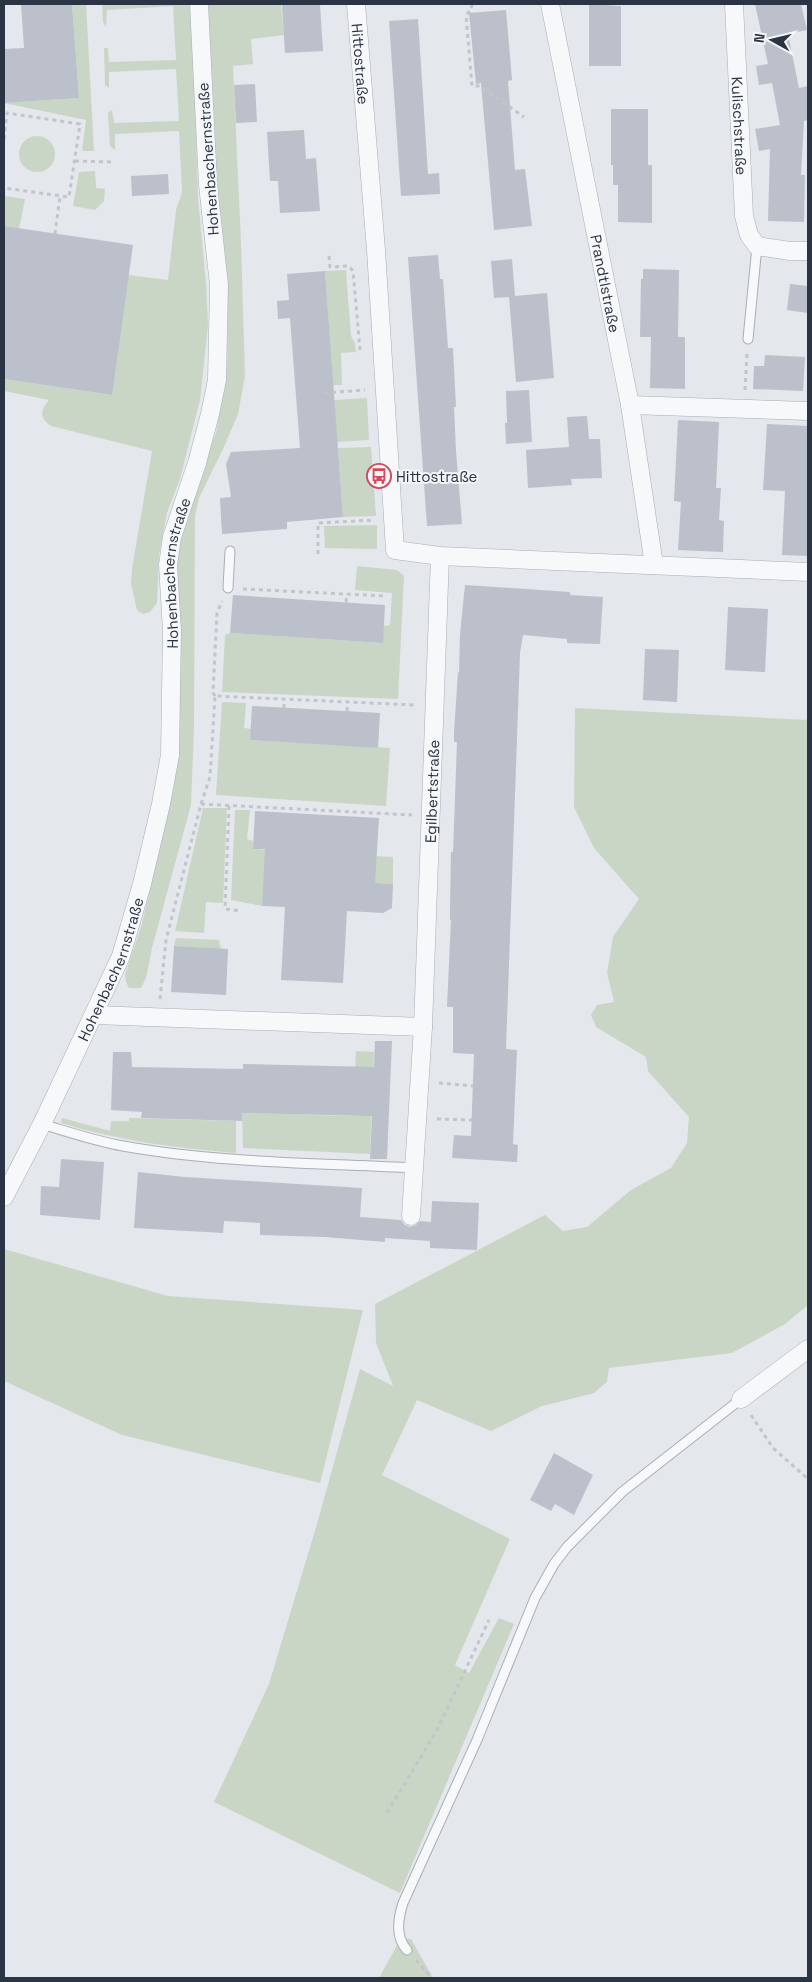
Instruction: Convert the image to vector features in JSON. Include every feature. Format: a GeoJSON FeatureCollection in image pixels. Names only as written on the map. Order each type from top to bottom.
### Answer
{"type":"FeatureCollection","features":[{"type":"Feature","properties":{"kind":"street","name":"Hohenbachernstraße"},"geometry":{"type":"LineString","coordinates":[[4,1197],[95,1015],[121,956],[142,884],[161,804],[170,755],[172,631],[168,565],[172,537],[199,455],[217,380],[218,285],[208,185],[199,4]]}},
{"type":"Feature","properties":{"kind":"street","name":"Hittostraße"},"geometry":{"type":"LineString","coordinates":[[356,4],[374,215],[396,550],[440,556],[808,572]]}},
{"type":"Feature","properties":{"kind":"street","name":"Prandtlstraße"},"geometry":{"type":"LineString","coordinates":[[550,4],[630,405],[654,565]]}},
{"type":"Feature","properties":{"kind":"street","name":"Kulischstraße"},"geometry":{"type":"LineString","coordinates":[[734,4],[744,216],[749,235],[757,246]]}},
{"type":"Feature","properties":{"kind":"street"},"geometry":{"type":"LineString","coordinates":[[757,246],[808,251]]}},
{"type":"Feature","properties":{"kind":"street"},"geometry":{"type":"LineString","coordinates":[[630,405],[808,411]]}},
{"type":"Feature","properties":{"kind":"street","name":"Egilbertstraße"},"geometry":{"type":"LineString","coordinates":[[411,1216],[422,1027],[440,556]]}},
{"type":"Feature","properties":{"kind":"street"},"geometry":{"type":"LineString","coordinates":[[95,1015],[422,1027]]}},
{"type":"Feature","properties":{"kind":"street"},"geometry":{"type":"LineString","coordinates":[[741,1399],[808,1349]]}},
{"type":"Feature","properties":{"kind":"lane"},"geometry":{"type":"LineString","coordinates":[[748,339],[757,246]]}},
{"type":"Feature","properties":{"kind":"lane"},"geometry":{"type":"LineString","coordinates":[[228,588],[230,551]]}},
{"type":"Feature","properties":{"kind":"lane"},"geometry":{"type":"LineString","coordinates":[[42,1124],[107,1143],[144,1150],[242,1159],[414,1168]]}},
{"type":"Feature","properties":{"kind":"lane"},"geometry":{"type":"LineString","coordinates":[[407,1950],[399,1935],[398,1919],[402,1903],[489,1711],[535,1598],[554,1564],[567,1547],[622,1492],[741,1399]]}},
{"type":"Feature","properties":{"kind":"path"},"geometry":{"type":"LineString","coordinates":[[472,4],[471,10],[466,15],[472,86],[480,86],[524,117]]}},
{"type":"Feature","properties":{"kind":"path"},"geometry":{"type":"LineString","coordinates":[[4,139],[7,113],[80,124],[69,198],[4,188]]}},
{"type":"Feature","properties":{"kind":"path"},"geometry":{"type":"LineString","coordinates":[[75,161],[112,162]]}},
{"type":"Feature","properties":{"kind":"path"},"geometry":{"type":"LineString","coordinates":[[55,234],[60,196]]}},
{"type":"Feature","properties":{"kind":"path"},"geometry":{"type":"LineString","coordinates":[[330,256],[330,267],[349,266],[353,271],[360,350]]}},
{"type":"Feature","properties":{"kind":"path"},"geometry":{"type":"LineString","coordinates":[[744,408],[748,339]]}},
{"type":"Feature","properties":{"kind":"path"},"geometry":{"type":"LineString","coordinates":[[324,393],[385,389]]}},
{"type":"Feature","properties":{"kind":"path"},"geometry":{"type":"LineString","coordinates":[[318,554],[318,523],[337,520],[383,520]]}},
{"type":"Feature","properties":{"kind":"path"},"geometry":{"type":"LineString","coordinates":[[159,999],[166,940],[200,804],[210,777],[215,696],[213,693],[217,613],[228,588],[386,596]]}},
{"type":"Feature","properties":{"kind":"path"},"geometry":{"type":"LineString","coordinates":[[273,598],[274,590]]}},
{"type":"Feature","properties":{"kind":"path"},"geometry":{"type":"LineString","coordinates":[[346,594],[346,602]]}},
{"type":"Feature","properties":{"kind":"path"},"geometry":{"type":"LineString","coordinates":[[215,696],[422,705]]}},
{"type":"Feature","properties":{"kind":"path"},"geometry":{"type":"LineString","coordinates":[[284,700],[284,708]]}},
{"type":"Feature","properties":{"kind":"path"},"geometry":{"type":"LineString","coordinates":[[347,712],[348,702]]}},
{"type":"Feature","properties":{"kind":"path"},"geometry":{"type":"LineString","coordinates":[[200,804],[284,811],[420,815]]}},
{"type":"Feature","properties":{"kind":"path"},"geometry":{"type":"LineString","coordinates":[[229,806],[225,909],[241,911]]}},
{"type":"Feature","properties":{"kind":"path"},"geometry":{"type":"LineString","coordinates":[[346,816],[347,812]]}},
{"type":"Feature","properties":{"kind":"path"},"geometry":{"type":"LineString","coordinates":[[436,1083],[473,1086]]}},
{"type":"Feature","properties":{"kind":"path"},"geometry":{"type":"LineString","coordinates":[[434,1118],[472,1120]]}},
{"type":"Feature","properties":{"kind":"path"},"geometry":{"type":"LineString","coordinates":[[741,1399],[772,1448],[808,1479]]}},
{"type":"Feature","properties":{"kind":"path"},"geometry":{"type":"LineString","coordinates":[[387,1813],[437,1730],[489,1620]]}},
{"type":"Feature","properties":{"kind":"path"},"geometry":{"type":"LineString","coordinates":[[407,1950],[432,1978]]}},
{"type":"Feature","properties":{"kind":"green space"},"geometry":{"type":"Polygon","coordinates":[[[72,4],[86,4],[94,151],[82,151],[86,120],[4,103],[79,98],[72,4]]]}},
{"type":"Feature","properties":{"kind":"green space"},"geometry":{"type":"Polygon","coordinates":[[[102,4],[192,4],[198,197],[208,325],[200,400],[180,479],[167,513],[159,555],[157,603],[150,612],[143,614],[137,610],[131,584],[152,451],[51,426],[44,420],[42,414],[49,400],[4,391],[4,379],[111,395],[128,275],[168,280],[176,210],[182,192],[179,131],[115,134],[115,150],[110,146],[108,113],[112,110],[114,123],[179,121],[176,69],[109,72],[109,88],[105,85],[104,48],[108,48],[109,62],[176,60],[173,6],[107,10],[106,27],[103,22],[102,4]]]}},
{"type":"Feature","properties":{"kind":"green space"},"geometry":{"type":"Polygon","coordinates":[[[208,4],[281,4],[284,35],[251,39],[253,64],[233,66],[245,376],[238,414],[199,498],[195,516],[194,728],[191,805],[152,948],[146,978],[141,988],[129,988],[125,974],[141,927],[173,781],[179,541],[186,511],[216,433],[227,373],[228,304],[217,189],[208,4]]]}},
{"type":"Feature","properties":{"kind":"green space"},"geometry":{"type":"Polygon","coordinates":[[[37,136],[50,141],[55,154],[50,167],[37,172],[24,167],[19,154],[24,141],[37,136]]]}},
{"type":"Feature","properties":{"kind":"green space"},"geometry":{"type":"Polygon","coordinates":[[[95,171],[96,188],[105,189],[104,201],[95,210],[73,206],[79,172],[95,171]]]}},
{"type":"Feature","properties":{"kind":"green space"},"geometry":{"type":"Polygon","coordinates":[[[4,196],[25,199],[19,229],[4,226],[4,196]]]}},
{"type":"Feature","properties":{"kind":"green space"},"geometry":{"type":"Polygon","coordinates":[[[346,270],[351,336],[355,343],[356,352],[341,353],[342,385],[333,385],[325,271],[346,270]]]}},
{"type":"Feature","properties":{"kind":"green space"},"geometry":{"type":"Polygon","coordinates":[[[367,398],[369,440],[337,442],[334,400],[367,398]]]}},
{"type":"Feature","properties":{"kind":"green space"},"geometry":{"type":"Polygon","coordinates":[[[371,447],[376,516],[343,517],[338,448],[371,447]]]}},
{"type":"Feature","properties":{"kind":"green space"},"geometry":{"type":"Polygon","coordinates":[[[377,525],[377,549],[325,548],[324,526],[377,525]]]}},
{"type":"Feature","properties":{"kind":"green space"},"geometry":{"type":"Polygon","coordinates":[[[357,566],[397,570],[404,576],[398,699],[222,692],[225,635],[230,633],[382,643],[384,626],[390,625],[392,593],[355,590],[357,566]]]}},
{"type":"Feature","properties":{"kind":"green space"},"geometry":{"type":"Polygon","coordinates":[[[222,702],[246,703],[244,728],[251,729],[250,740],[390,748],[386,806],[216,795],[222,702]]]}},
{"type":"Feature","properties":{"kind":"green space"},"geometry":{"type":"Polygon","coordinates":[[[575,708],[808,720],[808,1305],[785,1324],[732,1353],[609,1368],[607,1382],[594,1393],[542,1406],[491,1431],[417,1400],[382,1475],[510,1539],[455,1665],[469,1673],[499,1618],[514,1624],[400,1893],[214,1802],[269,1684],[317,1524],[360,1369],[393,1386],[376,1343],[375,1304],[545,1215],[563,1231],[587,1227],[631,1190],[671,1168],[687,1143],[689,1117],[648,1071],[646,1057],[596,1027],[591,1015],[597,1005],[614,1002],[607,973],[613,937],[639,899],[594,848],[574,807],[575,708]]]}},
{"type":"Feature","properties":{"kind":"green space"},"geometry":{"type":"Polygon","coordinates":[[[203,808],[227,808],[223,903],[206,902],[204,933],[175,931],[203,808]]]}},
{"type":"Feature","properties":{"kind":"green space"},"geometry":{"type":"Polygon","coordinates":[[[235,810],[250,810],[247,839],[253,841],[253,849],[393,857],[393,884],[264,877],[262,906],[231,900],[235,810]]]}},
{"type":"Feature","properties":{"kind":"green space"},"geometry":{"type":"Polygon","coordinates":[[[176,938],[219,940],[221,949],[174,946],[176,938]]]}},
{"type":"Feature","properties":{"kind":"green space"},"geometry":{"type":"Polygon","coordinates":[[[356,1051],[374,1052],[370,1154],[243,1148],[242,1113],[353,1116],[356,1051]]]}},
{"type":"Feature","properties":{"kind":"green space"},"geometry":{"type":"Polygon","coordinates":[[[62,1118],[110,1131],[111,1121],[129,1121],[129,1118],[236,1121],[236,1153],[170,1146],[105,1135],[61,1123],[62,1118]]]}},
{"type":"Feature","properties":{"kind":"green space"},"geometry":{"type":"Polygon","coordinates":[[[4,1249],[168,1296],[363,1310],[320,1483],[122,1435],[4,1381],[4,1249]]]}},
{"type":"Feature","properties":{"kind":"green space"},"geometry":{"type":"Polygon","coordinates":[[[401,1938],[411,1939],[433,1978],[379,1978],[401,1938]]]}},
{"type":"Feature","properties":{"kind":"building"},"geometry":{"type":"Polygon","coordinates":[[[21,4],[72,4],[79,98],[4,103],[4,49],[24,48],[21,4]]]}},
{"type":"Feature","properties":{"kind":"building"},"geometry":{"type":"Polygon","coordinates":[[[282,4],[320,4],[323,51],[285,53],[282,4]]]}},
{"type":"Feature","properties":{"kind":"building"},"geometry":{"type":"Polygon","coordinates":[[[589,4],[621,6],[621,66],[589,66],[589,4]]]}},
{"type":"Feature","properties":{"kind":"building"},"geometry":{"type":"Polygon","coordinates":[[[755,4],[801,4],[807,30],[788,34],[799,88],[808,86],[808,120],[804,121],[801,175],[805,175],[804,222],[768,221],[770,149],[759,151],[755,129],[780,125],[772,83],[759,85],[756,66],[768,64],[755,4]]]}},
{"type":"Feature","properties":{"kind":"building"},"geometry":{"type":"Polygon","coordinates":[[[506,10],[512,80],[508,81],[515,170],[525,169],[532,226],[494,230],[481,83],[476,84],[469,13],[506,10]]]}},
{"type":"Feature","properties":{"kind":"building"},"geometry":{"type":"Polygon","coordinates":[[[418,19],[428,174],[439,173],[440,194],[401,196],[389,21],[418,19]]]}},
{"type":"Feature","properties":{"kind":"building"},"geometry":{"type":"Polygon","coordinates":[[[255,84],[257,122],[236,123],[234,85],[255,84]]]}},
{"type":"Feature","properties":{"kind":"building"},"geometry":{"type":"Polygon","coordinates":[[[611,109],[648,109],[648,165],[652,165],[652,223],[618,222],[618,185],[613,185],[613,165],[611,165],[611,109]]]}},
{"type":"Feature","properties":{"kind":"building"},"geometry":{"type":"Polygon","coordinates":[[[304,130],[306,159],[316,158],[320,211],[280,213],[278,181],[270,181],[267,132],[304,130]]]}},
{"type":"Feature","properties":{"kind":"building"},"geometry":{"type":"Polygon","coordinates":[[[168,174],[169,194],[132,196],[131,176],[168,174]]]}},
{"type":"Feature","properties":{"kind":"building"},"geometry":{"type":"Polygon","coordinates":[[[4,226],[133,245],[112,395],[4,379],[4,226]]]}},
{"type":"Feature","properties":{"kind":"building"},"geometry":{"type":"Polygon","coordinates":[[[438,255],[440,279],[443,279],[448,348],[453,348],[456,451],[462,524],[427,526],[408,257],[438,255]]]}},
{"type":"Feature","properties":{"kind":"building"},"geometry":{"type":"Polygon","coordinates":[[[512,259],[515,296],[547,293],[554,378],[516,382],[509,297],[494,298],[491,261],[512,259]]]}},
{"type":"Feature","properties":{"kind":"building"},"geometry":{"type":"Polygon","coordinates":[[[643,269],[679,270],[678,337],[685,337],[685,389],[650,388],[651,337],[640,337],[641,279],[643,279],[643,269]]]}},
{"type":"Feature","properties":{"kind":"building"},"geometry":{"type":"Polygon","coordinates":[[[325,271],[343,517],[287,522],[287,529],[222,534],[220,498],[231,497],[226,464],[231,452],[300,448],[290,318],[278,319],[277,301],[289,300],[287,274],[325,271]]]}},
{"type":"Feature","properties":{"kind":"building"},"geometry":{"type":"Polygon","coordinates":[[[790,284],[808,286],[808,313],[787,310],[790,284]]]}},
{"type":"Feature","properties":{"kind":"building"},"geometry":{"type":"Polygon","coordinates":[[[765,355],[805,357],[803,391],[753,389],[754,366],[764,366],[765,355]]]}},
{"type":"Feature","properties":{"kind":"building"},"geometry":{"type":"Polygon","coordinates":[[[529,390],[532,442],[506,444],[506,391],[529,390]]]}},
{"type":"Feature","properties":{"kind":"building"},"geometry":{"type":"Polygon","coordinates":[[[587,416],[589,439],[600,439],[602,478],[571,479],[572,485],[528,488],[526,450],[569,447],[567,417],[587,416]]]}},
{"type":"Feature","properties":{"kind":"building"},"geometry":{"type":"Polygon","coordinates":[[[678,420],[719,422],[716,488],[721,488],[719,520],[724,521],[723,552],[678,550],[681,502],[674,501],[678,420]]]}},
{"type":"Feature","properties":{"kind":"building"},"geometry":{"type":"Polygon","coordinates":[[[767,424],[808,426],[808,556],[782,555],[785,491],[763,490],[767,424]]]}},
{"type":"Feature","properties":{"kind":"building"},"geometry":{"type":"Polygon","coordinates":[[[465,585],[570,592],[570,595],[603,597],[600,644],[567,643],[567,639],[523,635],[520,653],[506,1049],[517,1050],[513,1144],[518,1145],[517,1162],[452,1158],[454,1135],[471,1136],[474,1054],[453,1053],[453,1007],[447,1007],[451,920],[451,852],[453,852],[457,742],[454,742],[454,732],[465,585]]]}},
{"type":"Feature","properties":{"kind":"building"},"geometry":{"type":"Polygon","coordinates":[[[233,595],[385,605],[383,643],[230,633],[233,595]]]}},
{"type":"Feature","properties":{"kind":"building"},"geometry":{"type":"Polygon","coordinates":[[[728,607],[768,609],[765,672],[725,670],[728,607]]]}},
{"type":"Feature","properties":{"kind":"building"},"geometry":{"type":"Polygon","coordinates":[[[645,649],[679,650],[677,702],[643,700],[645,649]]]}},
{"type":"Feature","properties":{"kind":"building"},"geometry":{"type":"Polygon","coordinates":[[[252,706],[380,713],[378,748],[250,740],[252,706]]]}},
{"type":"Feature","properties":{"kind":"building"},"geometry":{"type":"Polygon","coordinates":[[[255,811],[379,818],[375,883],[393,884],[392,908],[383,913],[347,911],[343,983],[281,980],[285,907],[262,906],[265,849],[253,849],[255,811]]]}},
{"type":"Feature","properties":{"kind":"building"},"geometry":{"type":"Polygon","coordinates":[[[174,946],[228,949],[226,995],[171,992],[174,946]]]}},
{"type":"Feature","properties":{"kind":"building"},"geometry":{"type":"Polygon","coordinates":[[[375,1041],[392,1041],[387,1159],[370,1159],[372,1116],[242,1113],[242,1121],[141,1118],[142,1112],[111,1110],[113,1052],[131,1052],[132,1067],[243,1069],[243,1064],[374,1067],[375,1041]]]}},
{"type":"Feature","properties":{"kind":"building"},"geometry":{"type":"Polygon","coordinates":[[[61,1159],[104,1162],[100,1220],[40,1215],[41,1186],[59,1187],[61,1159]]]}},
{"type":"Feature","properties":{"kind":"building"},"geometry":{"type":"Polygon","coordinates":[[[138,1172],[185,1177],[362,1188],[360,1217],[401,1220],[410,1227],[420,1221],[431,1222],[432,1201],[479,1203],[477,1250],[430,1248],[430,1241],[385,1238],[385,1242],[325,1237],[260,1235],[260,1223],[224,1221],[223,1233],[134,1228],[138,1172]]]}},
{"type":"Feature","properties":{"kind":"building"},"geometry":{"type":"Polygon","coordinates":[[[554,1453],[593,1475],[574,1515],[555,1504],[551,1511],[530,1500],[554,1453]]]}},
{"type":"Feature","properties":{"kind":"place","name":"Hittostraße"},"geometry":{"type":"Point","coordinates":[379,476]}}]}
